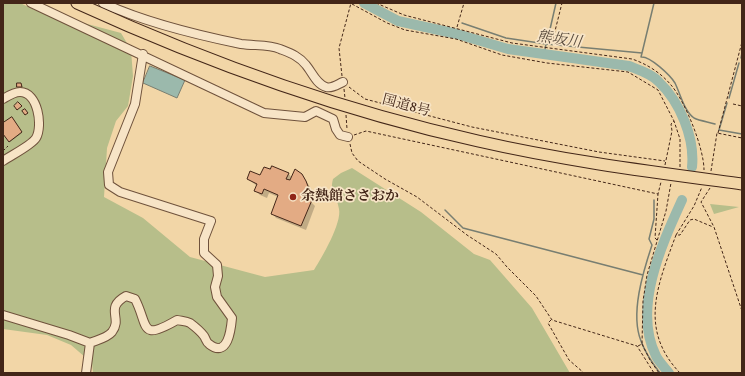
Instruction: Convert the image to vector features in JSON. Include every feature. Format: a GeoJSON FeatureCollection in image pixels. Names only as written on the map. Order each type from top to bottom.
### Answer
{"type":"FeatureCollection","features":[{"type":"Feature","properties":{"kind":"highway","name":"国道8号"},"geometry":{"type":"LineString","coordinates":[[77,3],[155,38],[256,76],[346,106],[477,141],[577,162],[676,175],[707,184],[742,184]]}},
{"type":"Feature","properties":{"kind":"street"},"geometry":{"type":"LineString","coordinates":[[31,3],[143,54],[264,113],[304,117],[316,111],[333,120],[340,135],[348,137]]}},
{"type":"Feature","properties":{"kind":"street"},"geometry":{"type":"LineString","coordinates":[[103,3],[139,17],[211,37],[257,47],[276,47],[294,54],[306,64],[318,82],[326,87],[331,88],[343,82]]}},
{"type":"Feature","properties":{"kind":"street"},"geometry":{"type":"LineString","coordinates":[[3,315],[90,343],[113,332],[115,325],[114,306],[118,300],[126,296],[135,299],[141,320],[146,327],[152,331],[159,330],[177,320],[186,322],[204,336],[207,343],[211,345],[218,347],[226,344],[230,337],[232,318],[217,297],[215,288],[218,276],[217,265],[204,253],[204,239],[211,221],[120,192],[109,185],[108,172],[134,104],[143,54]]}},
{"type":"Feature","properties":{"kind":"street"},"geometry":{"type":"LineString","coordinates":[[3,99],[15,92],[22,92],[32,97],[37,109],[38,128],[36,139],[3,162]]}},
{"type":"Feature","properties":{"kind":"street"},"geometry":{"type":"LineString","coordinates":[[86,373],[90,343]]}},
{"type":"Feature","properties":{"kind":"path"},"geometry":{"type":"LineString","coordinates":[[642,344],[637,346],[552,320],[536,296],[496,254],[467,235],[417,197],[385,179],[358,161],[352,153],[348,137],[340,48],[351,3],[387,23],[406,30],[456,40],[508,56],[547,63],[628,72],[658,90],[674,121],[680,139],[681,159],[647,275],[643,301],[642,344],[659,373]]}},
{"type":"Feature","properties":{"kind":"path"},"geometry":{"type":"LineString","coordinates":[[376,3],[404,16],[524,45],[632,60],[655,71],[671,85],[695,132],[702,155],[707,184],[701,202],[714,227],[742,311]]}},
{"type":"Feature","properties":{"kind":"path"},"geometry":{"type":"LineString","coordinates":[[457,28],[464,3]]}},
{"type":"Feature","properties":{"kind":"path"},"geometry":{"type":"LineString","coordinates":[[553,39],[562,3]]}},
{"type":"Feature","properties":{"kind":"path"},"geometry":{"type":"LineString","coordinates":[[712,170],[718,133],[742,42]]}},
{"type":"Feature","properties":{"kind":"path"},"geometry":{"type":"LineString","coordinates":[[738,61],[742,62]]}},
{"type":"Feature","properties":{"kind":"path"},"geometry":{"type":"LineString","coordinates":[[343,82],[365,99],[472,127],[599,152],[666,161],[672,131],[671,124],[674,121]]}},
{"type":"Feature","properties":{"kind":"path"},"geometry":{"type":"LineString","coordinates":[[733,104],[742,106]]}},
{"type":"Feature","properties":{"kind":"path"},"geometry":{"type":"LineString","coordinates":[[348,137],[366,131],[658,194]]}},
{"type":"Feature","properties":{"kind":"path"},"geometry":{"type":"LineString","coordinates":[[718,133],[742,138]]}},
{"type":"Feature","properties":{"kind":"path"},"geometry":{"type":"LineString","coordinates":[[3,151],[8,146]]}},
{"type":"Feature","properties":{"kind":"path"},"geometry":{"type":"LineString","coordinates":[[657,241],[655,238],[658,194],[662,181]]}},
{"type":"Feature","properties":{"kind":"path"},"geometry":{"type":"LineString","coordinates":[[680,373],[664,353],[659,342],[655,326],[654,309],[662,274],[676,235],[707,184]]}},
{"type":"Feature","properties":{"kind":"path"},"geometry":{"type":"LineString","coordinates":[[676,235],[680,235],[690,220],[694,219],[714,227]]}},
{"type":"Feature","properties":{"kind":"path"},"geometry":{"type":"LineString","coordinates":[[552,320],[548,323],[569,360],[584,373]]}},
{"type":"Feature","properties":{"kind":"path"},"geometry":{"type":"LineString","coordinates":[[637,346],[654,373]]}},
{"type":"Feature","properties":{"kind":"green space"},"geometry":{"type":"Polygon","coordinates":[[[3,3],[20,3],[35,10],[121,33],[131,50],[133,76],[128,106],[116,121],[107,148],[104,197],[143,218],[190,257],[265,277],[314,270],[331,240],[339,215],[338,204],[332,188],[333,179],[352,168],[421,212],[474,254],[490,260],[532,308],[570,373],[93,373],[92,363],[71,345],[47,335],[3,329],[3,3]]]}},
{"type":"Feature","properties":{"kind":"green space"},"geometry":{"type":"Polygon","coordinates":[[[710,204],[739,207],[714,214],[710,204]]]}},
{"type":"Feature","properties":{"kind":"shaded area"},"geometry":{"type":"Polygon","coordinates":[[[150,66],[185,80],[177,98],[143,83],[150,66]]]}},
{"type":"Feature","properties":{"kind":"building"},"geometry":{"type":"Polygon","coordinates":[[[17,83],[21,83],[22,87],[17,87],[17,83]]]}},
{"type":"Feature","properties":{"kind":"building"},"geometry":{"type":"Polygon","coordinates":[[[18,102],[22,106],[17,110],[14,106],[18,102]]]}},
{"type":"Feature","properties":{"kind":"building"},"geometry":{"type":"Polygon","coordinates":[[[25,109],[28,113],[25,115],[22,111],[25,109]]]}},
{"type":"Feature","properties":{"kind":"building"},"geometry":{"type":"Polygon","coordinates":[[[12,117],[22,132],[9,142],[3,134],[3,123],[12,117]]]}},
{"type":"Feature","properties":{"kind":"building","name":"余熱館ささおか"},"geometry":{"type":"Polygon","coordinates":[[[272,166],[289,173],[286,179],[290,180],[295,169],[302,174],[306,181],[309,189],[307,199],[312,200],[301,226],[271,214],[278,195],[264,189],[262,194],[254,191],[257,184],[247,179],[250,171],[260,175],[264,167],[270,169],[272,166]]]}},
{"type":"Feature","properties":{"kind":"waterway","name":"熊坂川"},"geometry":{"type":"LineString","coordinates":[[364,3],[398,21],[457,34],[508,49],[629,66],[645,72],[656,79],[667,90],[679,110],[691,144],[692,167]]}},
{"type":"Feature","properties":{"kind":"waterway"},"geometry":{"type":"LineString","coordinates":[[548,38],[556,3]]}},
{"type":"Feature","properties":{"kind":"waterway"},"geometry":{"type":"LineString","coordinates":[[462,23],[506,38],[546,44],[642,53],[654,3]]}},
{"type":"Feature","properties":{"kind":"waterway"},"geometry":{"type":"LineString","coordinates":[[544,55],[546,44]]}},
{"type":"Feature","properties":{"kind":"waterway"},"geometry":{"type":"LineString","coordinates":[[642,53],[641,57],[654,63],[675,83],[685,106],[694,118],[715,124]]}},
{"type":"Feature","properties":{"kind":"waterway"},"geometry":{"type":"LineString","coordinates":[[741,58],[742,53]]}},
{"type":"Feature","properties":{"kind":"waterway"},"geometry":{"type":"LineString","coordinates":[[729,98],[739,63]]}},
{"type":"Feature","properties":{"kind":"waterway"},"geometry":{"type":"LineString","coordinates":[[727,103],[719,130],[742,134]]}},
{"type":"Feature","properties":{"kind":"waterway"},"geometry":{"type":"LineString","coordinates":[[654,200],[654,219],[649,239],[652,245],[639,293],[637,318],[641,341],[649,358],[660,373]]}},
{"type":"Feature","properties":{"kind":"waterway","name":"熊坂川"},"geometry":{"type":"LineString","coordinates":[[669,373],[656,356],[649,337],[647,318],[648,297],[652,276],[666,236],[682,200]]}},
{"type":"Feature","properties":{"kind":"waterway"},"geometry":{"type":"LineString","coordinates":[[445,210],[463,228],[643,275]]}},
{"type":"Feature","properties":{"kind":"place","name":"余熱館ささおか"},"geometry":{"type":"Point","coordinates":[293,197]}}]}
